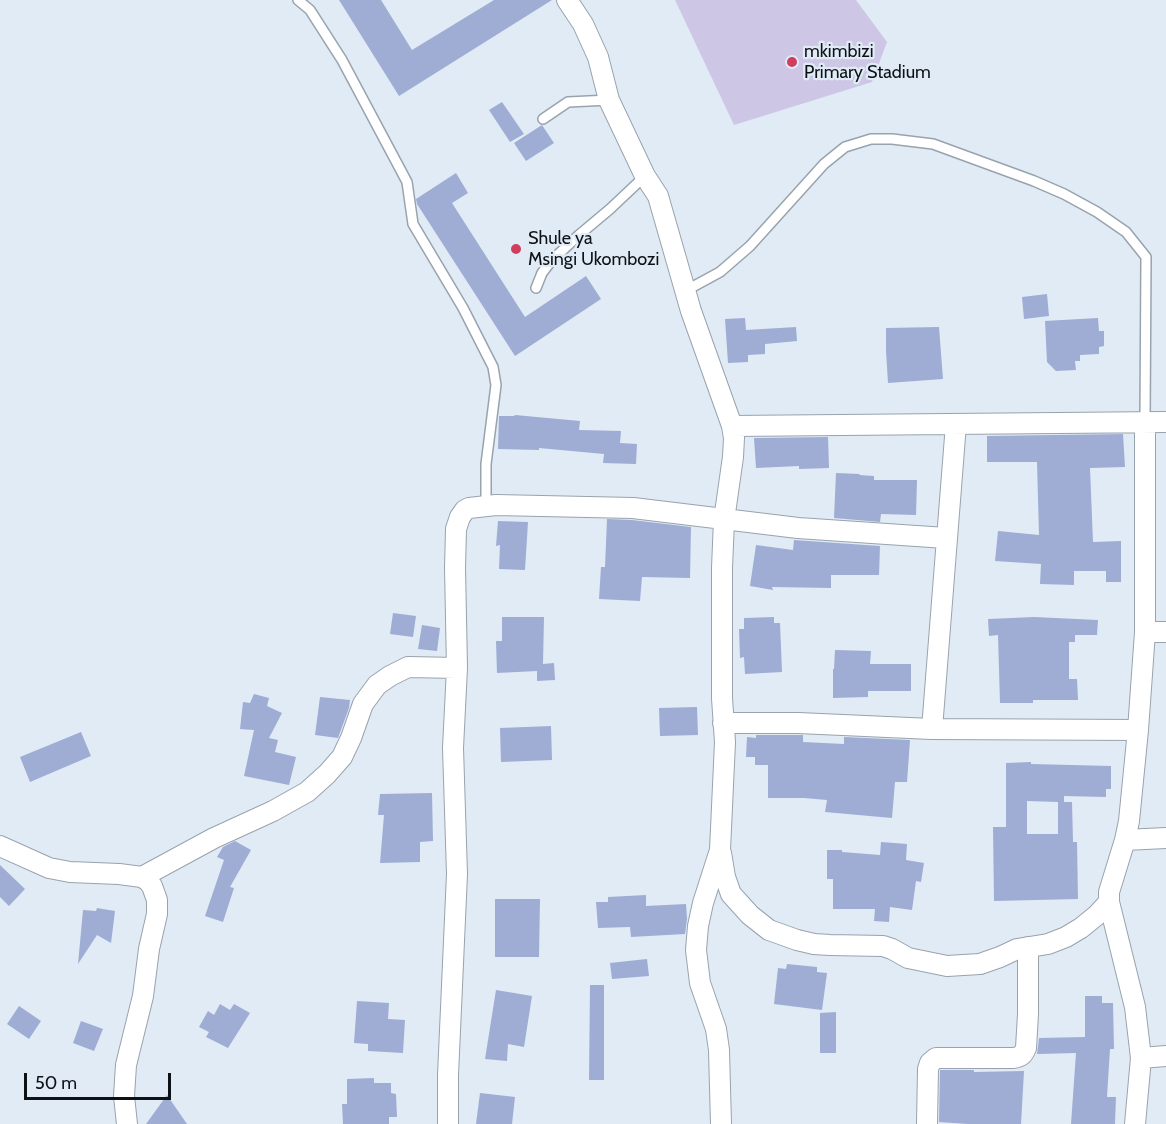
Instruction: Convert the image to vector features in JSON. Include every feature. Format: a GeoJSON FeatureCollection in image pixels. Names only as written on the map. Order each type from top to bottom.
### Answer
{"type":"FeatureCollection","features":[{"type":"Feature","properties":{"kind":"street"},"geometry":{"type":"LineString","coordinates":[[567,0],[583,24],[598,57],[609,100],[645,176],[658,196],[685,291],[732,426],[733,457],[724,520],[721,613],[725,742],[720,850],[731,894],[750,915],[769,930],[797,940],[814,944],[883,946],[908,958],[947,966],[980,964],[1017,949],[1048,944],[1066,937],[1089,922],[1109,902]]}},
{"type":"Feature","properties":{"kind":"street"},"geometry":{"type":"LineString","coordinates":[[1136,1124],[1141,1058],[1133,996],[1109,902],[1109,892],[1129,821],[1138,730],[1145,632],[1145,421]]}},
{"type":"Feature","properties":{"kind":"street"},"geometry":{"type":"LineString","coordinates":[[732,426],[1166,422]]}},
{"type":"Feature","properties":{"kind":"street"},"geometry":{"type":"LineString","coordinates":[[932,729],[956,424]]}},
{"type":"Feature","properties":{"kind":"street"},"geometry":{"type":"LineString","coordinates":[[448,1124],[457,873],[453,748],[457,668],[456,529],[460,516],[465,510],[486,506],[633,508],[798,528],[946,538]]}},
{"type":"Feature","properties":{"kind":"street"},"geometry":{"type":"LineString","coordinates":[[1145,632],[1166,632]]}},
{"type":"Feature","properties":{"kind":"street"},"geometry":{"type":"LineString","coordinates":[[142,877],[307,792],[342,758],[363,704],[377,685],[390,676],[408,667],[457,668]]}},
{"type":"Feature","properties":{"kind":"street"},"geometry":{"type":"LineString","coordinates":[[723,723],[798,723],[932,729],[1138,730]]}},
{"type":"Feature","properties":{"kind":"street"},"geometry":{"type":"LineString","coordinates":[[1125,840],[1166,838]]}},
{"type":"Feature","properties":{"kind":"street"},"geometry":{"type":"LineString","coordinates":[[0,846],[49,868],[70,872],[142,877],[152,885],[157,907],[143,996],[126,1065],[124,1096],[127,1124]]}},
{"type":"Feature","properties":{"kind":"street"},"geometry":{"type":"LineString","coordinates":[[720,850],[698,926],[696,950],[700,984],[716,1029],[719,1050],[721,1124]]}},
{"type":"Feature","properties":{"kind":"street"},"geometry":{"type":"LineString","coordinates":[[927,1124],[928,1069],[930,1063],[936,1058],[1013,1058],[1024,1053],[1028,1014],[1028,947]]}},
{"type":"Feature","properties":{"kind":"street"},"geometry":{"type":"LineString","coordinates":[[1141,1058],[1166,1056]]}},
{"type":"Feature","properties":{"kind":"lane"},"geometry":{"type":"LineString","coordinates":[[298,0],[310,10],[342,60],[407,182],[413,224],[463,308],[493,367],[496,385],[486,464],[486,506]]}},
{"type":"Feature","properties":{"kind":"lane"},"geometry":{"type":"LineString","coordinates":[[543,119],[568,102],[609,100]]}},
{"type":"Feature","properties":{"kind":"lane"},"geometry":{"type":"LineString","coordinates":[[685,291],[720,272],[750,246],[824,164],[845,147],[871,139],[933,144],[1064,194],[1097,212],[1126,232],[1133,240],[1146,257],[1145,421]]}},
{"type":"Feature","properties":{"kind":"lane"},"geometry":{"type":"LineString","coordinates":[[536,288],[542,273],[552,260],[645,176]]}},
{"type":"Feature","properties":{"kind":"shaded area","name":"mkimbizi Primary Stadium"},"geometry":{"type":"Polygon","coordinates":[[[675,0],[856,0],[887,42],[872,82],[734,125],[675,0]]]}},
{"type":"Feature","properties":{"kind":"building"},"geometry":{"type":"Polygon","coordinates":[[[339,0],[381,0],[412,50],[494,0],[552,0],[399,96],[339,0]]]}},
{"type":"Feature","properties":{"kind":"building"},"geometry":{"type":"Polygon","coordinates":[[[502,102],[524,134],[510,142],[489,110],[502,102]]]}},
{"type":"Feature","properties":{"kind":"building"},"geometry":{"type":"Polygon","coordinates":[[[542,125],[554,143],[526,161],[514,143],[542,125]]]}},
{"type":"Feature","properties":{"kind":"building"},"geometry":{"type":"Polygon","coordinates":[[[456,173],[468,193],[452,203],[525,317],[586,276],[601,299],[515,356],[417,204],[416,199],[456,173]]]}},
{"type":"Feature","properties":{"kind":"building"},"geometry":{"type":"Polygon","coordinates":[[[1047,294],[1049,316],[1024,319],[1022,297],[1047,294]]]}},
{"type":"Feature","properties":{"kind":"building"},"geometry":{"type":"Polygon","coordinates":[[[745,318],[746,330],[796,327],[797,341],[765,344],[765,354],[748,355],[748,362],[728,363],[725,319],[745,318]]]}},
{"type":"Feature","properties":{"kind":"building"},"geometry":{"type":"Polygon","coordinates":[[[1098,318],[1099,331],[1104,331],[1104,346],[1099,347],[1099,354],[1080,355],[1080,361],[1075,361],[1076,370],[1056,371],[1047,362],[1045,321],[1098,318]]]}},
{"type":"Feature","properties":{"kind":"building"},"geometry":{"type":"Polygon","coordinates":[[[939,327],[943,379],[888,383],[886,328],[939,327]]]}},
{"type":"Feature","properties":{"kind":"building"},"geometry":{"type":"Polygon","coordinates":[[[515,415],[580,421],[579,430],[621,431],[620,443],[637,444],[636,464],[603,463],[604,454],[539,448],[539,450],[498,449],[499,416],[515,415]]]}},
{"type":"Feature","properties":{"kind":"building"},"geometry":{"type":"Polygon","coordinates":[[[1123,434],[1125,467],[1090,468],[1093,542],[1121,541],[1121,582],[1106,582],[1106,571],[1074,571],[1074,585],[1040,584],[1041,564],[995,561],[998,531],[1039,535],[1037,462],[987,462],[987,436],[1123,434]]]}},
{"type":"Feature","properties":{"kind":"building"},"geometry":{"type":"Polygon","coordinates":[[[828,437],[829,468],[799,469],[799,466],[756,468],[754,438],[828,437]]]}},
{"type":"Feature","properties":{"kind":"building"},"geometry":{"type":"Polygon","coordinates":[[[836,473],[874,476],[874,480],[917,480],[916,515],[881,514],[880,522],[834,518],[836,473]]]}},
{"type":"Feature","properties":{"kind":"building"},"geometry":{"type":"Polygon","coordinates":[[[607,519],[691,527],[690,578],[642,577],[640,601],[599,599],[601,567],[605,567],[607,519]]]}},
{"type":"Feature","properties":{"kind":"building"},"geometry":{"type":"Polygon","coordinates":[[[498,521],[528,522],[525,570],[499,569],[500,545],[496,546],[498,521]]]}},
{"type":"Feature","properties":{"kind":"building"},"geometry":{"type":"Polygon","coordinates":[[[794,540],[880,546],[879,575],[831,575],[831,588],[772,587],[773,590],[750,586],[756,545],[793,550],[794,540]]]}},
{"type":"Feature","properties":{"kind":"building"},"geometry":{"type":"Polygon","coordinates":[[[393,613],[416,616],[413,637],[390,634],[393,613]]]}},
{"type":"Feature","properties":{"kind":"building"},"geometry":{"type":"Polygon","coordinates":[[[502,617],[544,617],[543,664],[554,663],[555,680],[537,681],[537,671],[497,673],[496,641],[502,641],[502,617]]]}},
{"type":"Feature","properties":{"kind":"building"},"geometry":{"type":"Polygon","coordinates":[[[774,617],[774,623],[780,623],[782,672],[745,674],[744,657],[740,658],[739,629],[744,629],[744,618],[774,617]]]}},
{"type":"Feature","properties":{"kind":"building"},"geometry":{"type":"Polygon","coordinates":[[[1034,617],[1098,620],[1097,635],[1075,635],[1075,642],[1069,642],[1069,679],[1077,679],[1078,700],[1000,703],[998,635],[989,636],[988,619],[1034,617]]]}},
{"type":"Feature","properties":{"kind":"building"},"geometry":{"type":"Polygon","coordinates":[[[422,625],[440,628],[437,651],[418,649],[422,625]]]}},
{"type":"Feature","properties":{"kind":"building"},"geometry":{"type":"Polygon","coordinates":[[[835,650],[871,651],[870,664],[911,664],[911,691],[868,691],[868,697],[833,698],[835,650]]]}},
{"type":"Feature","properties":{"kind":"building"},"geometry":{"type":"Polygon","coordinates":[[[254,694],[269,698],[267,706],[282,713],[269,738],[278,740],[275,752],[296,757],[289,785],[244,776],[254,730],[240,729],[243,702],[250,703],[254,694]]]}},
{"type":"Feature","properties":{"kind":"building"},"geometry":{"type":"Polygon","coordinates":[[[320,697],[350,700],[338,738],[315,735],[320,697]]]}},
{"type":"Feature","properties":{"kind":"building"},"geometry":{"type":"Polygon","coordinates":[[[697,707],[698,735],[660,736],[659,708],[697,707]]]}},
{"type":"Feature","properties":{"kind":"building"},"geometry":{"type":"Polygon","coordinates":[[[551,726],[552,760],[501,762],[500,728],[551,726]]]}},
{"type":"Feature","properties":{"kind":"building"},"geometry":{"type":"Polygon","coordinates":[[[81,732],[91,756],[30,782],[20,757],[81,732]]]}},
{"type":"Feature","properties":{"kind":"building"},"geometry":{"type":"Polygon","coordinates":[[[756,735],[803,735],[803,742],[844,744],[844,737],[910,740],[907,782],[895,782],[892,818],[825,812],[827,800],[768,798],[768,765],[755,765],[755,757],[746,757],[747,737],[756,738],[756,735]]]}},
{"type":"Feature","properties":{"kind":"building"},"geometry":{"type":"Polygon","coordinates":[[[1006,763],[1111,766],[1111,789],[1106,789],[1106,797],[1064,796],[1064,802],[1072,802],[1073,842],[1077,842],[1078,899],[994,901],[993,827],[1006,827],[1006,763]],[[1027,801],[1027,834],[1058,834],[1058,802],[1027,801]]]}},
{"type":"Feature","properties":{"kind":"building"},"geometry":{"type":"Polygon","coordinates":[[[432,793],[433,841],[420,842],[420,862],[380,863],[384,815],[378,815],[380,794],[432,793]]]}},
{"type":"Feature","properties":{"kind":"building"},"geometry":{"type":"Polygon","coordinates":[[[235,841],[251,850],[230,887],[234,888],[223,922],[205,916],[224,860],[217,857],[223,847],[235,841]]]}},
{"type":"Feature","properties":{"kind":"building"},"geometry":{"type":"Polygon","coordinates":[[[881,842],[907,844],[906,860],[924,863],[921,882],[916,881],[912,910],[890,907],[889,922],[874,921],[875,909],[833,909],[833,879],[827,879],[827,850],[880,855],[881,842]]]}},
{"type":"Feature","properties":{"kind":"building"},"geometry":{"type":"Polygon","coordinates":[[[0,865],[25,889],[9,906],[0,897],[0,865]]]}},
{"type":"Feature","properties":{"kind":"building"},"geometry":{"type":"Polygon","coordinates":[[[646,895],[646,906],[686,904],[685,934],[631,937],[630,927],[598,928],[596,902],[608,902],[608,897],[646,895]]]}},
{"type":"Feature","properties":{"kind":"building"},"geometry":{"type":"Polygon","coordinates":[[[495,899],[540,899],[539,957],[495,957],[495,899]]]}},
{"type":"Feature","properties":{"kind":"building"},"geometry":{"type":"Polygon","coordinates":[[[97,908],[115,911],[111,943],[97,935],[78,964],[83,910],[96,911],[97,908]]]}},
{"type":"Feature","properties":{"kind":"building"},"geometry":{"type":"Polygon","coordinates":[[[647,959],[649,976],[612,979],[610,963],[647,959]]]}},
{"type":"Feature","properties":{"kind":"building"},"geometry":{"type":"Polygon","coordinates":[[[787,964],[817,967],[817,972],[827,973],[822,1010],[774,1004],[778,968],[786,969],[787,964]]]}},
{"type":"Feature","properties":{"kind":"building"},"geometry":{"type":"Polygon","coordinates":[[[590,985],[604,985],[604,1080],[589,1080],[590,985]]]}},
{"type":"Feature","properties":{"kind":"building"},"geometry":{"type":"Polygon","coordinates":[[[496,990],[532,996],[524,1047],[508,1044],[507,1061],[485,1059],[496,990]]]}},
{"type":"Feature","properties":{"kind":"building"},"geometry":{"type":"Polygon","coordinates":[[[1085,996],[1102,996],[1102,1003],[1113,1003],[1114,1049],[1110,1049],[1107,1097],[1116,1097],[1115,1124],[1071,1124],[1076,1053],[1037,1054],[1039,1038],[1085,1037],[1085,996]]]}},
{"type":"Feature","properties":{"kind":"building"},"geometry":{"type":"Polygon","coordinates":[[[357,1001],[389,1003],[388,1019],[405,1020],[403,1053],[368,1051],[368,1044],[354,1043],[357,1001]]]}},
{"type":"Feature","properties":{"kind":"building"},"geometry":{"type":"Polygon","coordinates":[[[220,1004],[230,1010],[234,1004],[250,1013],[228,1048],[206,1037],[209,1032],[199,1027],[208,1011],[214,1015],[220,1004]]]}},
{"type":"Feature","properties":{"kind":"building"},"geometry":{"type":"Polygon","coordinates":[[[19,1006],[41,1021],[29,1039],[7,1024],[19,1006]]]}},
{"type":"Feature","properties":{"kind":"building"},"geometry":{"type":"Polygon","coordinates":[[[836,1012],[836,1053],[820,1053],[820,1013],[836,1012]]]}},
{"type":"Feature","properties":{"kind":"building"},"geometry":{"type":"Polygon","coordinates":[[[81,1021],[103,1029],[94,1051],[73,1043],[81,1021]]]}},
{"type":"Feature","properties":{"kind":"building"},"geometry":{"type":"Polygon","coordinates":[[[940,1070],[1024,1071],[1021,1124],[939,1122],[940,1070]]]}},
{"type":"Feature","properties":{"kind":"building"},"geometry":{"type":"Polygon","coordinates":[[[374,1078],[374,1083],[391,1083],[391,1093],[396,1094],[397,1117],[389,1117],[389,1124],[343,1124],[342,1104],[347,1104],[347,1079],[374,1078]]]}},
{"type":"Feature","properties":{"kind":"building"},"geometry":{"type":"Polygon","coordinates":[[[480,1093],[515,1097],[512,1124],[476,1124],[480,1093]]]}},
{"type":"Feature","properties":{"kind":"building"},"geometry":{"type":"Polygon","coordinates":[[[167,1095],[187,1124],[146,1124],[167,1095]]]}},
{"type":"Feature","properties":{"kind":"place","name":"mkimbizi Primary Stadium"},"geometry":{"type":"Point","coordinates":[792,62]}},
{"type":"Feature","properties":{"kind":"place","name":"Shule ya Msingi Ukombozi"},"geometry":{"type":"Point","coordinates":[516,249]}}]}
